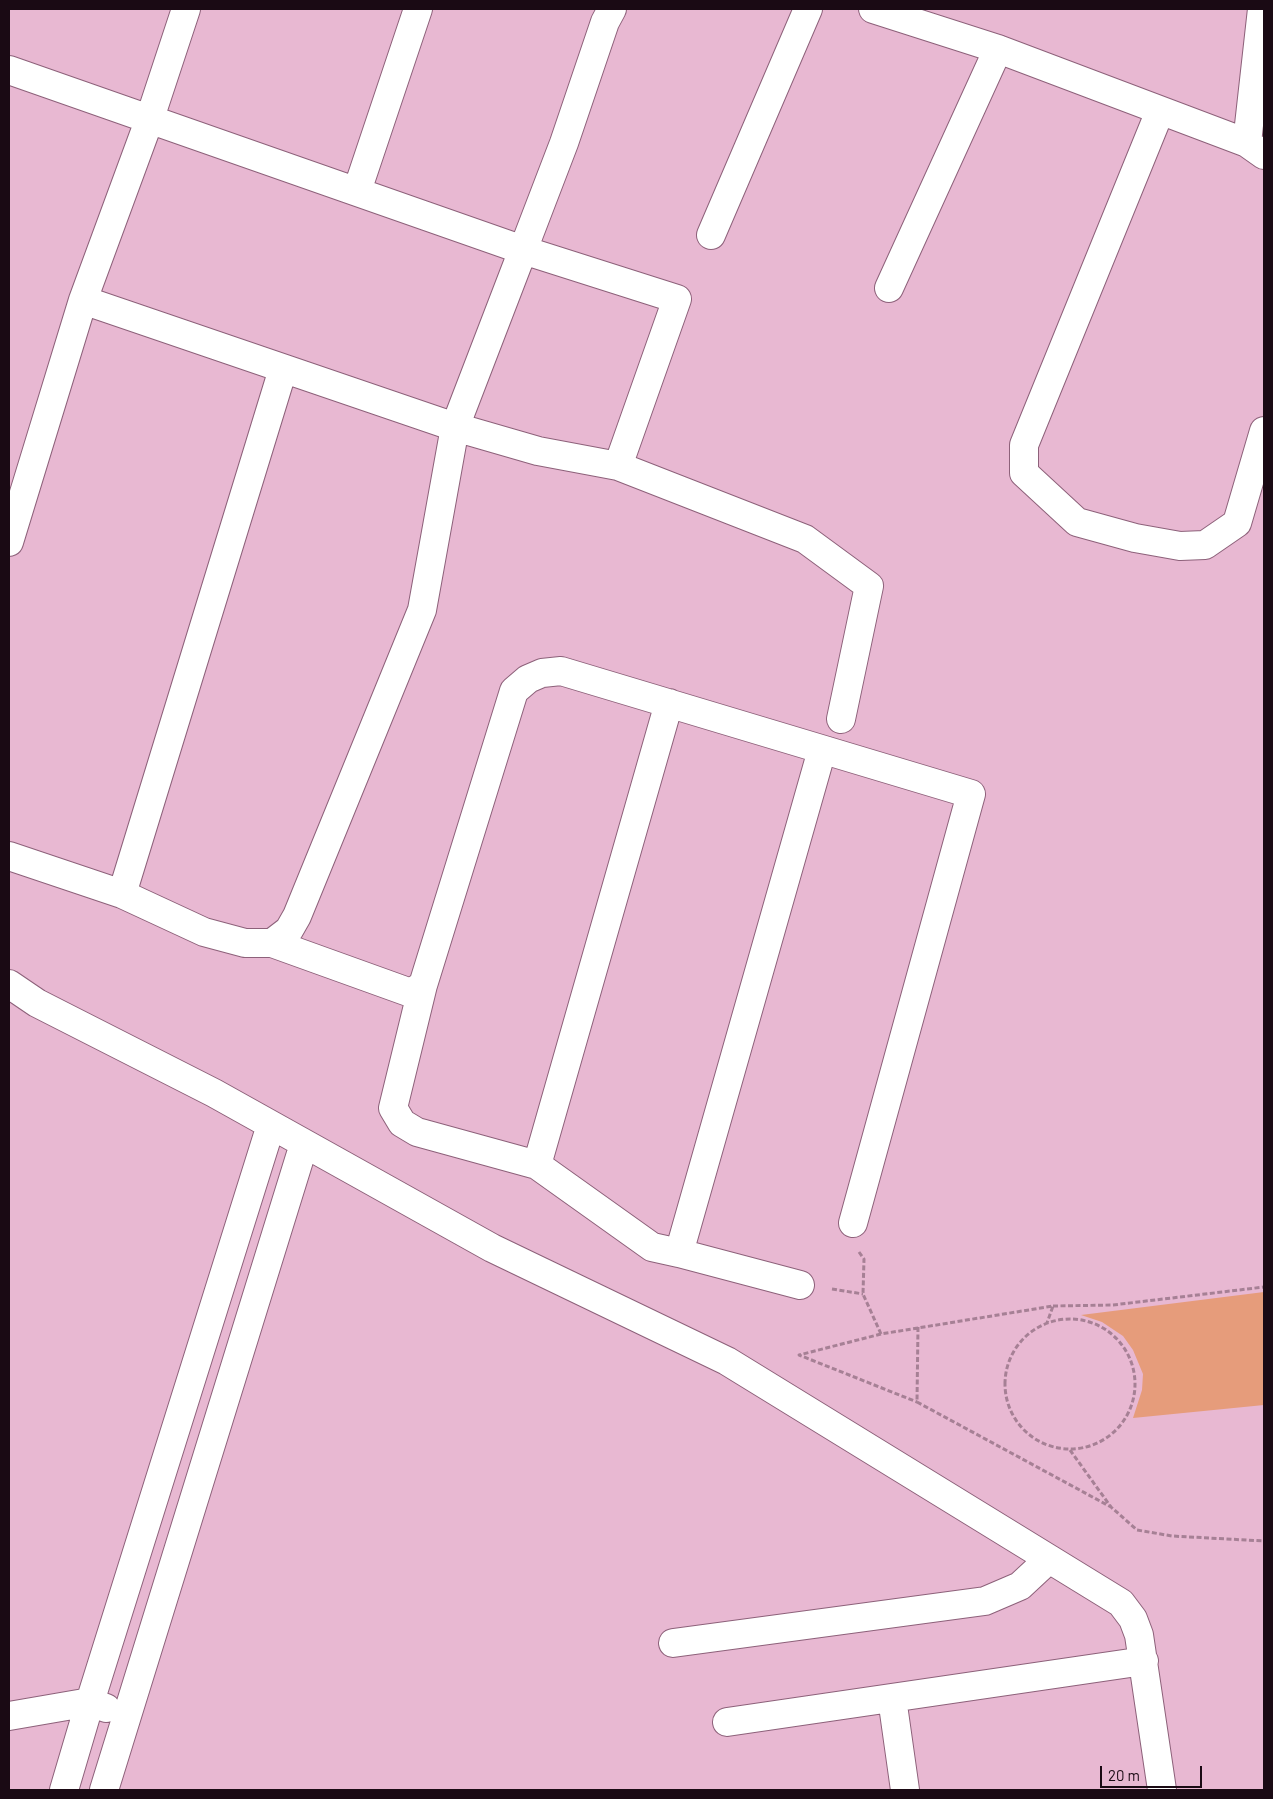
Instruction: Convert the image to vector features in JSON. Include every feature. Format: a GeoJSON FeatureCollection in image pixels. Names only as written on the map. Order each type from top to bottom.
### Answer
{"type":"FeatureCollection","features":[{"type":"Feature","properties":{"kind":"street"},"geometry":{"type":"LineString","coordinates":[[9,542],[83,300],[150,118],[186,9]]}},
{"type":"Feature","properties":{"kind":"street"},"geometry":{"type":"LineString","coordinates":[[357,191],[418,9]]}},
{"type":"Feature","properties":{"kind":"street"},"geometry":{"type":"LineString","coordinates":[[272,943],[288,930],[297,916],[422,610],[455,427],[564,143],[605,22],[612,9]]}},
{"type":"Feature","properties":{"kind":"street"},"geometry":{"type":"LineString","coordinates":[[711,236],[808,9]]}},
{"type":"Feature","properties":{"kind":"street"},"geometry":{"type":"LineString","coordinates":[[873,9],[998,49],[1256,149],[1262,9]]}},
{"type":"Feature","properties":{"kind":"street"},"geometry":{"type":"LineString","coordinates":[[889,288],[998,49]]}},
{"type":"Feature","properties":{"kind":"street"},"geometry":{"type":"LineString","coordinates":[[9,70],[523,250],[677,299],[618,466]]}},
{"type":"Feature","properties":{"kind":"street"},"geometry":{"type":"LineString","coordinates":[[1160,111],[1024,445],[1024,473],[1077,522],[1135,538],[1180,546],[1204,545],[1237,523],[1264,431]]}},
{"type":"Feature","properties":{"kind":"street"},"geometry":{"type":"LineString","coordinates":[[83,300],[455,427],[538,451],[618,466],[805,539],[869,586],[841,718]]}},
{"type":"Feature","properties":{"kind":"street"},"geometry":{"type":"LineString","coordinates":[[122,894],[282,369]]}},
{"type":"Feature","properties":{"kind":"street"},"geometry":{"type":"LineString","coordinates":[[800,1285],[652,1247],[536,1165],[417,1132],[402,1123],[393,1108],[424,985],[514,691],[528,679],[542,673],[561,671],[971,794],[853,1223]]}},
{"type":"Feature","properties":{"kind":"street"},"geometry":{"type":"LineString","coordinates":[[536,1165],[669,703]]}},
{"type":"Feature","properties":{"kind":"street"},"geometry":{"type":"LineString","coordinates":[[678,1253],[822,750]]}},
{"type":"Feature","properties":{"kind":"street"},"geometry":{"type":"LineString","coordinates":[[9,856],[122,894],[204,932],[245,943],[272,943],[411,993],[424,985]]}},
{"type":"Feature","properties":{"kind":"street"},"geometry":{"type":"LineString","coordinates":[[9,984],[37,1003],[214,1093],[492,1248],[727,1361],[1122,1603],[1133,1619],[1139,1634],[1162,1790]]}},
{"type":"Feature","properties":{"kind":"street"},"geometry":{"type":"LineString","coordinates":[[64,1790],[270,1125]]}},
{"type":"Feature","properties":{"kind":"street"},"geometry":{"type":"LineString","coordinates":[[104,1790],[304,1144]]}},
{"type":"Feature","properties":{"kind":"street"},"geometry":{"type":"LineString","coordinates":[[193,1376],[229,1388]]}},
{"type":"Feature","properties":{"kind":"street"},"geometry":{"type":"LineString","coordinates":[[171,1447],[207,1459]]}},
{"type":"Feature","properties":{"kind":"street"},"geometry":{"type":"LineString","coordinates":[[672,1643],[985,1601],[1020,1586],[1049,1559]]}},
{"type":"Feature","properties":{"kind":"street"},"geometry":{"type":"LineString","coordinates":[[727,1722],[1144,1661]]}},
{"type":"Feature","properties":{"kind":"street"},"geometry":{"type":"LineString","coordinates":[[892,1698],[905,1790]]}},
{"type":"Feature","properties":{"kind":"street"},"geometry":{"type":"LineString","coordinates":[[9,1716],[90,1702],[126,1714]]}},
{"type":"Feature","properties":{"kind":"path"},"geometry":{"type":"LineString","coordinates":[[853,1223],[850,1239],[864,1259],[863,1294],[881,1334]]}},
{"type":"Feature","properties":{"kind":"path"},"geometry":{"type":"LineString","coordinates":[[1111,1506],[917,1402],[799,1355],[881,1334],[1053,1306],[1113,1304],[1264,1287]]}},
{"type":"Feature","properties":{"kind":"path"},"geometry":{"type":"LineString","coordinates":[[1047,1323],[1053,1306]]}},
{"type":"Feature","properties":{"kind":"path"},"geometry":{"type":"LineString","coordinates":[[1067,1319],[1088,1322],[1107,1331],[1122,1345],[1132,1363],[1136,1384],[1133,1404],[1124,1422],[1109,1437],[1090,1446],[1070,1450],[1043,1443],[1022,1428],[1011,1413],[1006,1396],[1005,1378],[1010,1360],[1018,1345],[1031,1332],[1047,1323],[1067,1319]]}},
{"type":"Feature","properties":{"kind":"path"},"geometry":{"type":"LineString","coordinates":[[917,1402],[918,1327]]}},
{"type":"Feature","properties":{"kind":"path"},"geometry":{"type":"LineString","coordinates":[[1070,1450],[1111,1506],[1137,1530],[1172,1536],[1264,1541]]}},
{"type":"Feature","properties":{"kind":"shaded area"},"geometry":{"type":"Polygon","coordinates":[[[1264,1292],[1264,1405],[1133,1418],[1142,1390],[1143,1374],[1133,1350],[1123,1336],[1102,1322],[1081,1315],[1264,1292]]]}}]}
